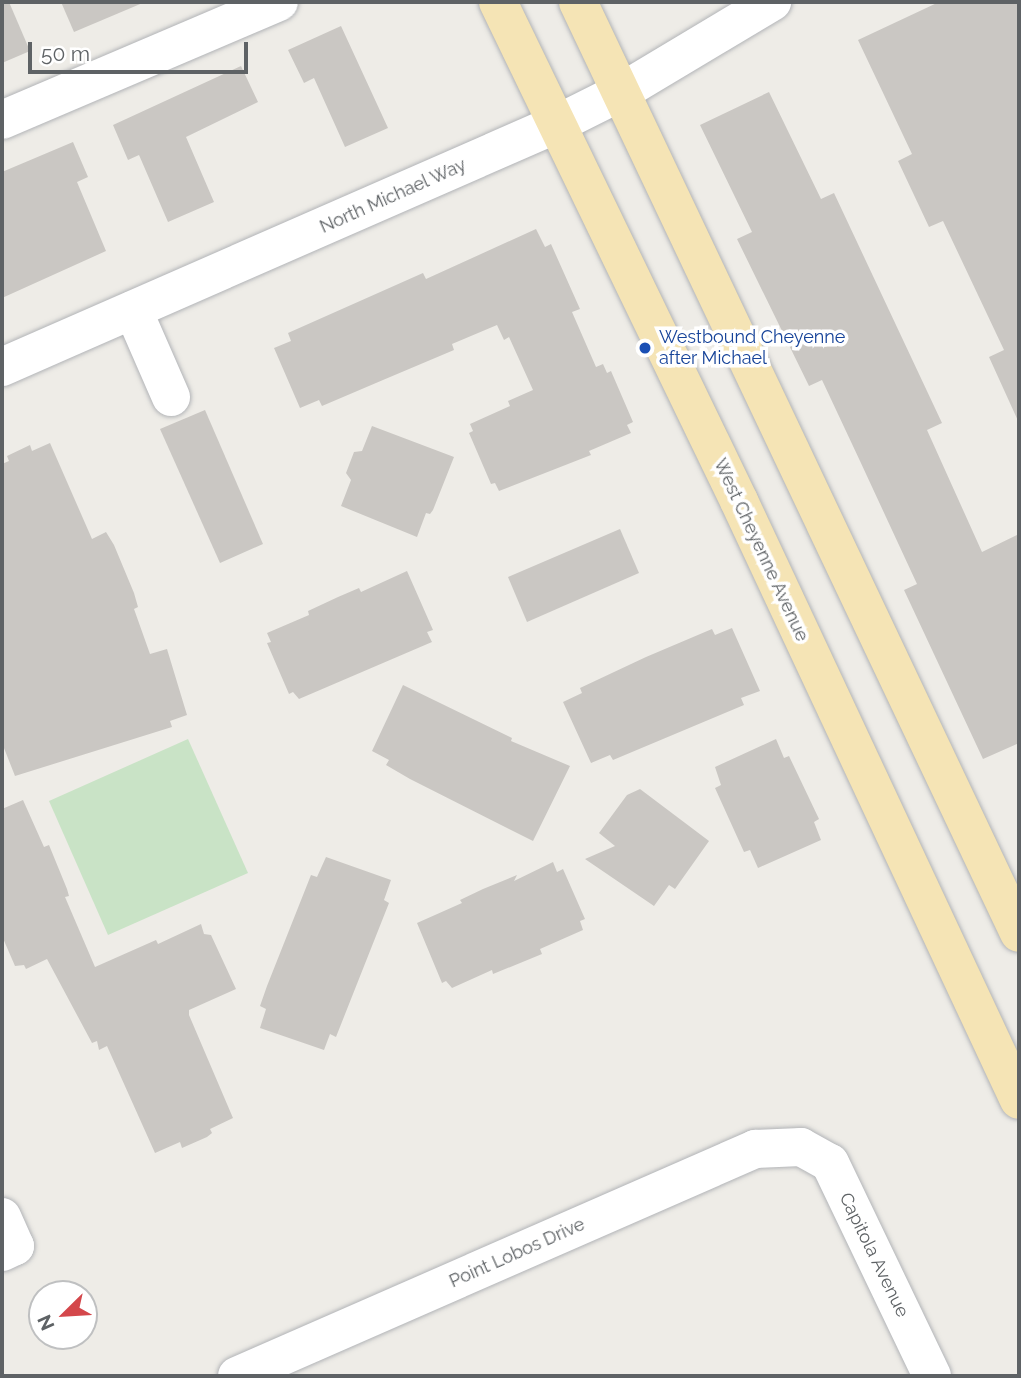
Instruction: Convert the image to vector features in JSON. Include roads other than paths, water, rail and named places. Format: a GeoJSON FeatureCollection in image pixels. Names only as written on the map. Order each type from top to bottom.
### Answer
{"type":"FeatureCollection","features":[{"type":"Feature","properties":{"kind":"main road","name":"West Cheyenne Avenue"},"geometry":{"type":"LineString","coordinates":[[498,2],[559,123],[1019,1100]]}},
{"type":"Feature","properties":{"kind":"main road"},"geometry":{"type":"LineString","coordinates":[[578,2],[623,91],[1019,933]]}},
{"type":"Feature","properties":{"kind":"street"},"geometry":{"type":"LineString","coordinates":[[2,120],[279,2]]}},
{"type":"Feature","properties":{"kind":"street","name":"North Michael Way"},"geometry":{"type":"LineString","coordinates":[[2,367],[559,123],[623,91],[772,2]]}},
{"type":"Feature","properties":{"kind":"street"},"geometry":{"type":"LineString","coordinates":[[133,310],[171,397]]}},
{"type":"Feature","properties":{"kind":"street","name":"Point Lobos Drive"},"geometry":{"type":"LineString","coordinates":[[237,1376],[755,1149],[801,1147]]}},
{"type":"Feature","properties":{"kind":"street","name":"Capitola Avenue"},"geometry":{"type":"LineString","coordinates":[[801,1147],[830,1163],[932,1376]]}},
{"type":"Feature","properties":{"kind":"street"},"geometry":{"type":"LineString","coordinates":[[2,1217],[15,1247],[2,1252]]}},
{"type":"Feature","properties":{"kind":"place","name":"Westbound Cheyenne after Michael"},"geometry":{"type":"Point","coordinates":[645,348]}}]}
